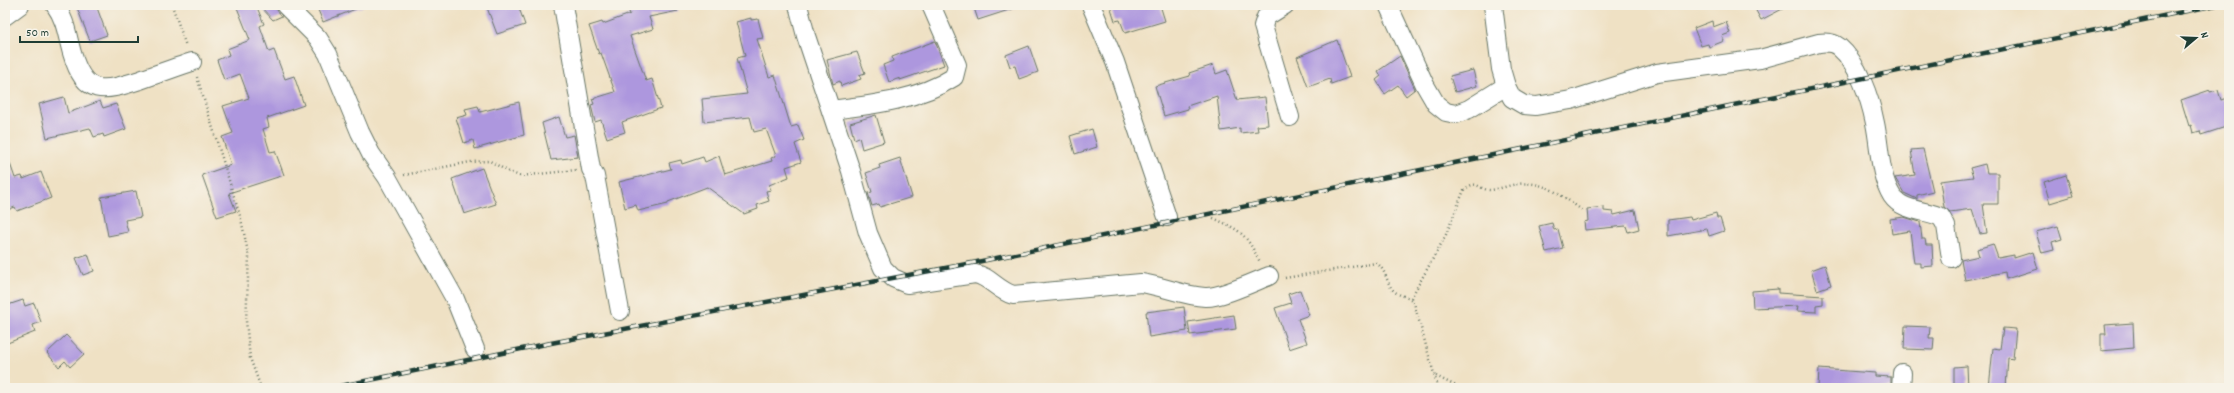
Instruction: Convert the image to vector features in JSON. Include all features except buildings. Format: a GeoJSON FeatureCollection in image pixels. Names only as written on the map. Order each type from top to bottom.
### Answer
{"type":"FeatureCollection","features":[{"type":"Feature","properties":{"kind":"street"},"geometry":{"type":"LineString","coordinates":[[5,16],[20,5]]}},
{"type":"Feature","properties":{"kind":"street"},"geometry":{"type":"LineString","coordinates":[[54,5],[66,26],[77,67],[83,78],[93,86],[103,90],[118,87],[192,62]]}},
{"type":"Feature","properties":{"kind":"street"},"geometry":{"type":"LineString","coordinates":[[285,5],[318,38],[328,54],[360,132],[371,154],[387,177],[455,299],[475,349]]}},
{"type":"Feature","properties":{"kind":"street"},"geometry":{"type":"LineString","coordinates":[[563,5],[591,169],[595,176],[620,311]]}},
{"type":"Feature","properties":{"kind":"street"},"geometry":{"type":"LineString","coordinates":[[798,5],[806,36],[852,171],[868,233],[882,268],[893,278],[907,284],[975,274],[983,275],[1002,292],[1012,295],[1141,283],[1156,285],[1182,294],[1206,297],[1244,286],[1269,276]]}},
{"type":"Feature","properties":{"kind":"street"},"geometry":{"type":"LineString","coordinates":[[831,110],[871,105],[917,94],[943,84],[954,77],[957,65],[931,5]]}},
{"type":"Feature","properties":{"kind":"street"},"geometry":{"type":"LineString","coordinates":[[1092,5],[1115,62],[1168,216]]}},
{"type":"Feature","properties":{"kind":"street"},"geometry":{"type":"LineString","coordinates":[[1285,5],[1266,17],[1263,26],[1290,117]]}},
{"type":"Feature","properties":{"kind":"street"},"geometry":{"type":"LineString","coordinates":[[1388,5],[1425,85],[1436,104],[1446,112],[1456,114],[1469,109],[1506,86]]}},
{"type":"Feature","properties":{"kind":"street"},"geometry":{"type":"LineString","coordinates":[[1493,5],[1501,69],[1506,86],[1512,98],[1524,105],[1536,106],[1570,100],[1658,73],[1760,59],[1829,42],[1838,46],[1860,78],[1875,122],[1879,152],[1892,196],[1900,205],[1941,218],[1946,226],[1951,258]]}},
{"type":"Feature","properties":{"kind":"path"},"geometry":{"type":"LineString","coordinates":[[172,5],[192,62],[241,219],[249,257],[246,321],[250,358],[261,388]]}},
{"type":"Feature","properties":{"kind":"path"},"geometry":{"type":"LineString","coordinates":[[387,177],[470,162],[490,161],[509,172],[520,176],[591,169]]}},
{"type":"Feature","properties":{"kind":"path"},"geometry":{"type":"LineString","coordinates":[[1411,298],[1445,237],[1464,190],[1470,184],[1474,183],[1491,190],[1526,183],[1546,186],[1582,210]]}},
{"type":"Feature","properties":{"kind":"path"},"geometry":{"type":"LineString","coordinates":[[1213,218],[1238,229],[1248,239],[1262,268],[1269,276],[1277,278],[1298,276],[1376,263],[1381,266],[1392,289],[1411,298],[1414,304],[1438,388]]}},
{"type":"Feature","properties":{"kind":"path"},"geometry":{"type":"LineString","coordinates":[[1435,376],[1460,388]]}},
{"type":"Feature","properties":{"kind":"railway"},"geometry":{"type":"LineString","coordinates":[[331,388],[551,343],[977,262],[2216,5]]}}]}
